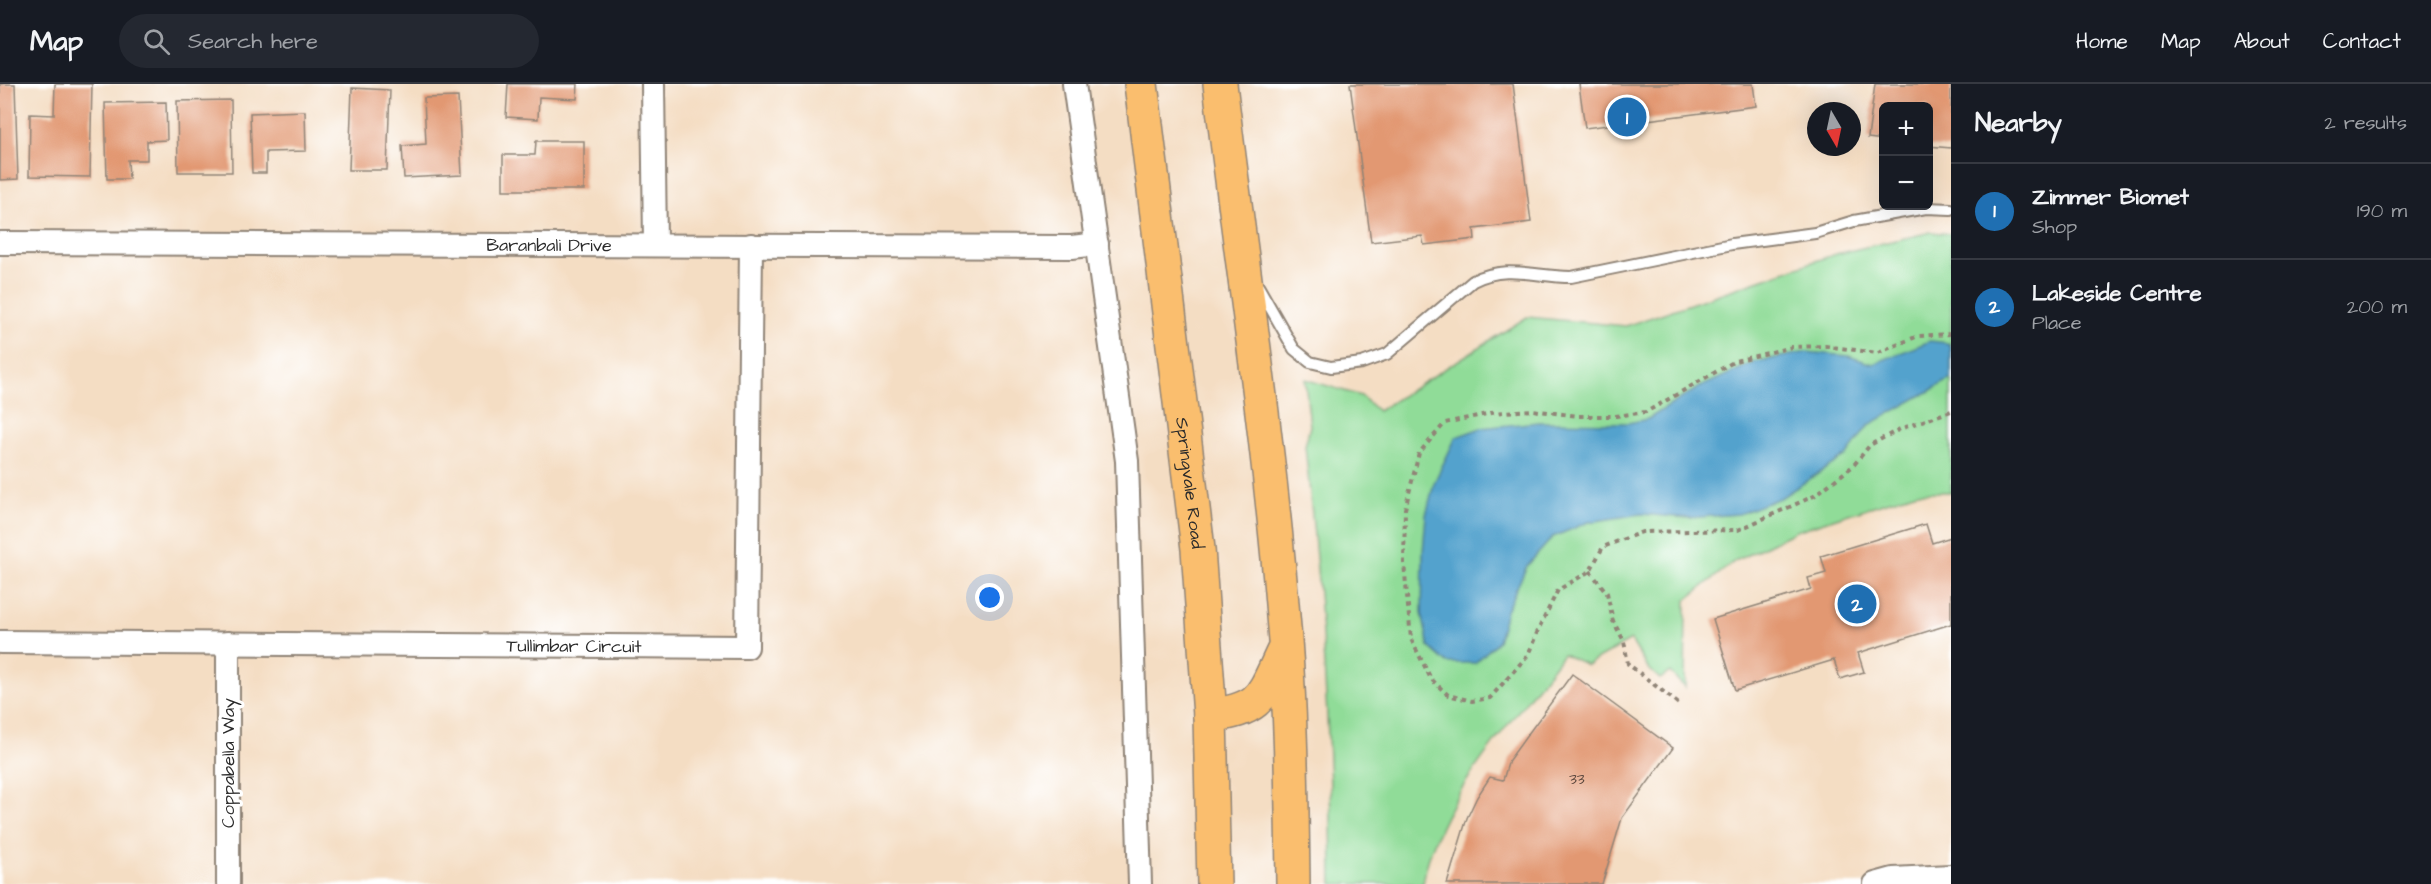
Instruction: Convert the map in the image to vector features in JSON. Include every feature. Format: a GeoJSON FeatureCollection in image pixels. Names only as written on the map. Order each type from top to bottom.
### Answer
{"type":"FeatureCollection","features":[{"type":"Feature","properties":{"kind":"highway","name":"Springvale Road"},"geometry":{"type":"LineString","coordinates":[[1141,84],[1198,549],[1210,716],[1214,884]]}},
{"type":"Feature","properties":{"kind":"highway"},"geometry":{"type":"LineString","coordinates":[[1220,84],[1268,465],[1285,648],[1293,884]]}},
{"type":"Feature","properties":{"kind":"highway"},"geometry":{"type":"LineString","coordinates":[[1210,716],[1236,712],[1255,703],[1263,695],[1285,648]]}},
{"type":"Feature","properties":{"kind":"street"},"geometry":{"type":"LineString","coordinates":[[653,84],[655,244]]}},
{"type":"Feature","properties":{"kind":"street"},"geometry":{"type":"LineString","coordinates":[[1074,84],[1127,461],[1140,884]]}},
{"type":"Feature","properties":{"kind":"street","name":"Baranbali Drive"},"geometry":{"type":"LineString","coordinates":[[0,243],[1072,247],[1097,244]]}},
{"type":"Feature","properties":{"kind":"street","name":"Tullimbar Circuit"},"geometry":{"type":"LineString","coordinates":[[0,642],[747,647],[751,245]]}},
{"type":"Feature","properties":{"kind":"street","name":"Coppabella Way"},"geometry":{"type":"LineString","coordinates":[[228,643],[228,884]]}},
{"type":"Feature","properties":{"kind":"street"},"geometry":{"type":"LineString","coordinates":[[1875,884],[1893,879],[1951,876]]}},
{"type":"Feature","properties":{"kind":"lane"},"geometry":{"type":"LineString","coordinates":[[1242,257],[1286,338],[1302,356],[1319,366],[1331,367],[1362,363],[1387,354],[1473,281],[1490,272],[1513,270],[1544,277],[1571,277],[1732,244],[1815,233],[1854,221],[1915,210],[1951,209]]}},
{"type":"Feature","properties":{"kind":"path"},"geometry":{"type":"LineString","coordinates":[[1951,334],[1918,336],[1878,353],[1825,346],[1792,347],[1735,361],[1646,412],[1616,416],[1587,416],[1532,410],[1491,413],[1445,423],[1419,453],[1405,509],[1404,563],[1411,639],[1431,679],[1448,695],[1472,701],[1490,698],[1528,656],[1558,590],[1590,571],[1603,548],[1642,532],[1738,530],[1814,496],[1854,466],[1870,445],[1900,429],[1951,411]]}},
{"type":"Feature","properties":{"kind":"path"},"geometry":{"type":"LineString","coordinates":[[1590,571],[1608,593],[1613,621],[1624,641],[1628,664],[1680,705]]}},
{"type":"Feature","properties":{"kind":"green space"},"geometry":{"type":"Polygon","coordinates":[[[1931,232],[1951,234],[1951,492],[1917,492],[1796,531],[1735,561],[1686,600],[1685,688],[1670,672],[1660,679],[1647,667],[1631,640],[1587,665],[1563,654],[1500,734],[1460,792],[1443,822],[1430,853],[1423,884],[1332,884],[1327,719],[1316,555],[1305,446],[1310,426],[1305,379],[1361,396],[1378,411],[1527,317],[1626,326],[1836,254],[1931,232]]]}},
{"type":"Feature","properties":{"kind":"water"},"geometry":{"type":"Polygon","coordinates":[[[1930,341],[1948,343],[1951,348],[1951,379],[1869,425],[1847,455],[1782,497],[1739,514],[1688,518],[1641,514],[1589,522],[1553,537],[1527,566],[1506,611],[1498,641],[1475,663],[1447,663],[1429,647],[1422,614],[1426,515],[1434,483],[1456,437],[1481,428],[1539,422],[1628,423],[1648,419],[1698,388],[1755,362],[1807,352],[1848,356],[1873,364],[1930,341]]]}},
{"type":"Feature","properties":{"kind":"building"},"geometry":{"type":"Polygon","coordinates":[[[0,84],[15,84],[18,179],[0,180],[0,84]]]}},
{"type":"Feature","properties":{"kind":"building"},"geometry":{"type":"Polygon","coordinates":[[[55,84],[92,84],[90,177],[29,176],[30,114],[54,115],[55,84]]]}},
{"type":"Feature","properties":{"kind":"building"},"geometry":{"type":"Polygon","coordinates":[[[508,84],[578,84],[577,99],[539,97],[538,119],[506,117],[508,84]]]}},
{"type":"Feature","properties":{"kind":"building"},"geometry":{"type":"Polygon","coordinates":[[[1350,84],[1513,84],[1531,222],[1474,229],[1475,239],[1424,245],[1422,236],[1371,242],[1350,84]]]}},
{"type":"Feature","properties":{"kind":"building"},"geometry":{"type":"Polygon","coordinates":[[[1579,84],[1753,84],[1756,106],[1585,128],[1579,84]]]}},
{"type":"Feature","properties":{"kind":"building"},"geometry":{"type":"Polygon","coordinates":[[[1875,84],[1951,84],[1951,148],[1933,146],[1933,102],[1879,102],[1879,139],[1868,138],[1875,84]]]}},
{"type":"Feature","properties":{"kind":"building"},"geometry":{"type":"Polygon","coordinates":[[[352,88],[390,90],[387,170],[349,170],[352,88]]]}},
{"type":"Feature","properties":{"kind":"building"},"geometry":{"type":"Polygon","coordinates":[[[458,97],[462,175],[404,178],[402,146],[426,144],[424,98],[458,97]]]}},
{"type":"Feature","properties":{"kind":"building"},"geometry":{"type":"Polygon","coordinates":[[[231,100],[232,172],[178,172],[177,101],[231,100]]]}},
{"type":"Feature","properties":{"kind":"building"},"geometry":{"type":"Polygon","coordinates":[[[166,102],[167,140],[147,141],[147,160],[128,160],[129,179],[107,179],[105,103],[166,102]]]}},
{"type":"Feature","properties":{"kind":"building"},"geometry":{"type":"Polygon","coordinates":[[[305,111],[306,151],[266,152],[266,173],[252,173],[250,113],[305,111]]]}},
{"type":"Feature","properties":{"kind":"building"},"geometry":{"type":"Polygon","coordinates":[[[536,141],[584,141],[584,190],[503,190],[503,155],[535,155],[536,141]]]}},
{"type":"Feature","properties":{"kind":"building"},"geometry":{"type":"Polygon","coordinates":[[[1926,524],[1932,543],[1951,537],[1951,624],[1858,653],[1864,672],[1840,679],[1834,660],[1735,690],[1713,619],[1811,589],[1808,578],[1826,573],[1821,556],[1926,524]]]}},
{"type":"Feature","properties":{"kind":"building"},"geometry":{"type":"Polygon","coordinates":[[[1572,674],[1673,748],[1622,818],[1602,884],[1447,884],[1467,818],[1477,797],[1490,777],[1503,780],[1509,760],[1572,674]]]}},
{"type":"Feature","properties":{"kind":"place","name":"Zimmer Biomet"},"geometry":{"type":"Point","coordinates":[1627,117]}},
{"type":"Feature","properties":{"kind":"place","name":"Lakeside Centre"},"geometry":{"type":"Point","coordinates":[1857,604]}}]}
